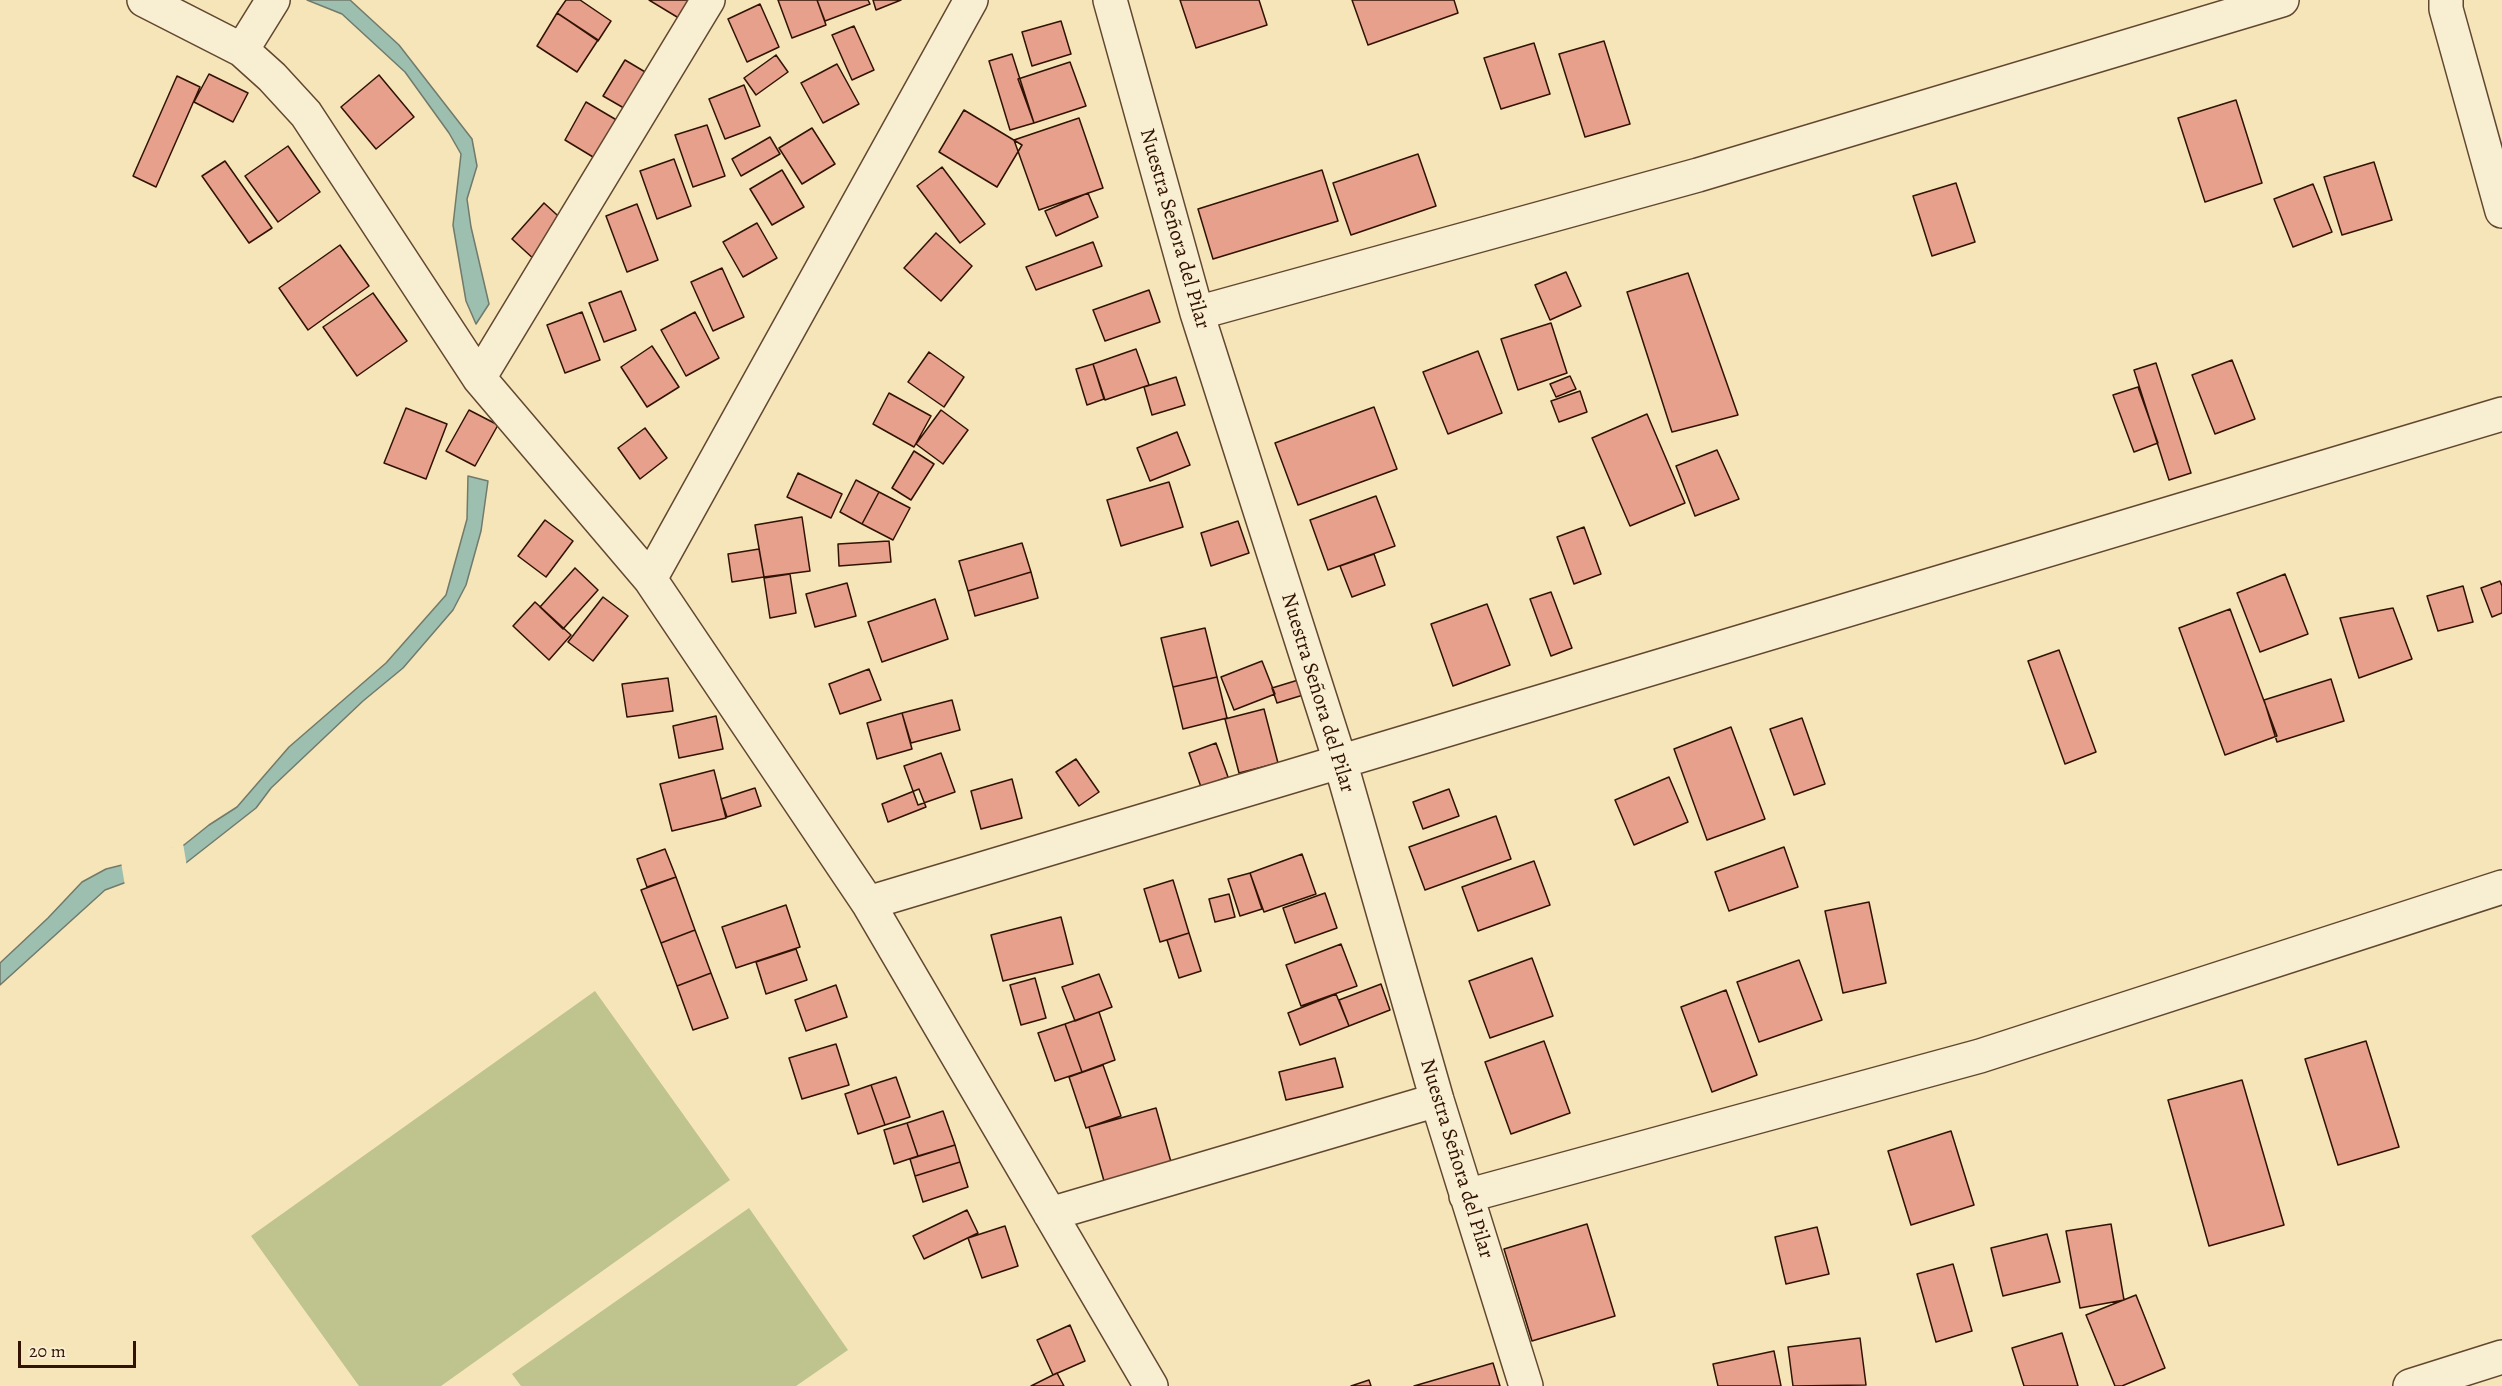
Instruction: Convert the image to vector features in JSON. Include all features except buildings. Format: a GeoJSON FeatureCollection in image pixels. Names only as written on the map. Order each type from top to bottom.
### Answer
{"type":"FeatureCollection","features":[{"type":"Feature","properties":{"kind":"street"},"geometry":{"type":"LineString","coordinates":[[144,0],[242,50],[272,77],[306,114],[479,378],[650,579],[868,903],[1151,1386]]}},
{"type":"Feature","properties":{"kind":"street"},"geometry":{"type":"LineString","coordinates":[[479,378],[708,0]]}},
{"type":"Feature","properties":{"kind":"street"},"geometry":{"type":"LineString","coordinates":[[650,579],[971,0]]}},
{"type":"Feature","properties":{"kind":"street","name":"Nuestra Señora del Pilar"},"geometry":{"type":"LineString","coordinates":[[1110,0],[1197,313],[1340,761],[1437,1100],[1526,1386]]}},
{"type":"Feature","properties":{"kind":"street"},"geometry":{"type":"LineString","coordinates":[[1197,313],[1698,175],[2282,0]]}},
{"type":"Feature","properties":{"kind":"street"},"geometry":{"type":"LineString","coordinates":[[2445,0],[2502,211]]}},
{"type":"Feature","properties":{"kind":"street"},"geometry":{"type":"LineString","coordinates":[[242,50],[272,2]]}},
{"type":"Feature","properties":{"kind":"street"},"geometry":{"type":"LineString","coordinates":[[868,903],[2502,414]]}},
{"type":"Feature","properties":{"kind":"street"},"geometry":{"type":"LineString","coordinates":[[1466,1196],[1980,1056],[2502,887]]}},
{"type":"Feature","properties":{"kind":"street"},"geometry":{"type":"LineString","coordinates":[[1050,1214],[1437,1100]]}},
{"type":"Feature","properties":{"kind":"street"},"geometry":{"type":"LineString","coordinates":[[2410,1386],[2502,1357]]}},
{"type":"Feature","properties":{"kind":"green space"},"geometry":{"type":"Polygon","coordinates":[[[595,991],[730,1180],[441,1386],[359,1386],[251,1236],[595,991]]]}},
{"type":"Feature","properties":{"kind":"green space"},"geometry":{"type":"Polygon","coordinates":[[[749,1208],[848,1350],[796,1386],[521,1386],[512,1374],[749,1208]]]}},
{"type":"Feature","properties":{"kind":"shaded area"},"geometry":{"type":"Polygon","coordinates":[[[307,0],[350,0],[399,45],[472,139],[477,166],[467,199],[471,227],[489,304],[476,324],[466,301],[453,225],[461,154],[449,133],[405,72],[342,14],[307,0]]]}},
{"type":"Feature","properties":{"kind":"shaded area"},"geometry":{"type":"Polygon","coordinates":[[[468,476],[488,481],[481,531],[466,585],[453,610],[403,668],[363,701],[271,788],[256,808],[182,866],[171,849],[184,845],[237,807],[289,747],[386,663],[446,595],[467,519],[468,476]]]}},
{"type":"Feature","properties":{"kind":"shaded area"},"geometry":{"type":"Polygon","coordinates":[[[130,863],[132,880],[105,890],[0,985],[0,963],[82,882],[106,869],[130,863]]]}},
{"type":"Feature","properties":{"kind":"pier"},"geometry":{"type":"Polygon","coordinates":[[[183,843],[187,867],[182,869],[171,864],[168,849],[183,843]]]}},
{"type":"Feature","properties":{"kind":"pier"},"geometry":{"type":"Polygon","coordinates":[[[130,860],[133,863],[135,881],[125,886],[121,862],[130,860]]]}}]}
